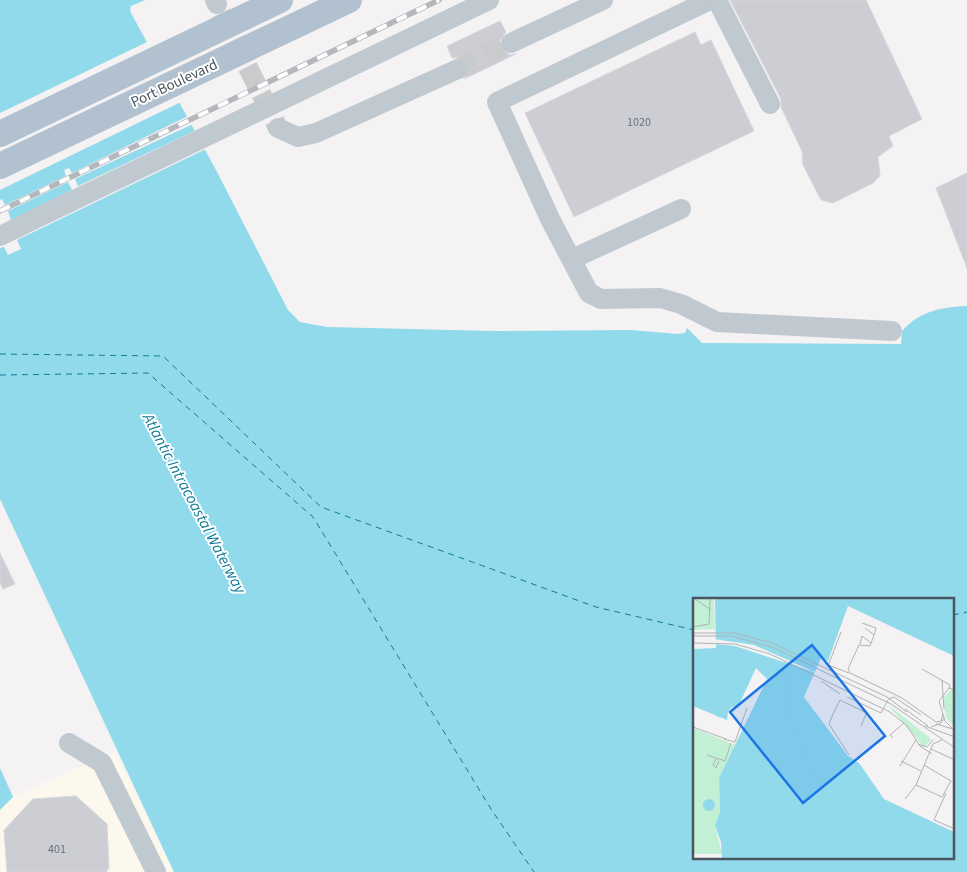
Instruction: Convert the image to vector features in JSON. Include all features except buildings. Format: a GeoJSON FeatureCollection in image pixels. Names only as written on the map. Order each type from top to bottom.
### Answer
{"type":"FeatureCollection","features":[{"type":"Feature","properties":{"kind":"main road","name":"Port Boulevard"},"geometry":{"type":"LineString","coordinates":[[0,134],[280,0]]}},
{"type":"Feature","properties":{"kind":"main road","name":"Port Boulevard"},"geometry":{"type":"LineString","coordinates":[[0,166],[349,0]]}},
{"type":"Feature","properties":{"kind":"street"},"geometry":{"type":"LineString","coordinates":[[0,236],[489,0]]}},
{"type":"Feature","properties":{"kind":"street"},"geometry":{"type":"LineString","coordinates":[[511,43],[603,0]]}},
{"type":"Feature","properties":{"kind":"street"},"geometry":{"type":"LineString","coordinates":[[710,0],[497,102],[550,219],[589,292],[601,299],[660,298],[681,304],[717,322],[892,331]]}},
{"type":"Feature","properties":{"kind":"street"},"geometry":{"type":"LineString","coordinates":[[717,0],[770,104]]}},
{"type":"Feature","properties":{"kind":"street"},"geometry":{"type":"LineString","coordinates":[[278,128],[298,137],[316,134],[458,69]]}},
{"type":"Feature","properties":{"kind":"street"},"geometry":{"type":"LineString","coordinates":[[572,259],[681,210]]}},
{"type":"Feature","properties":{"kind":"street"},"geometry":{"type":"LineString","coordinates":[[69,743],[102,763],[156,872]]}},
{"type":"Feature","properties":{"kind":"shaded area"},"geometry":{"type":"Polygon","coordinates":[[[115,751],[174,872],[0,872],[0,810],[13,797],[115,751]]]}},
{"type":"Feature","properties":{"kind":"water","name":"Atlantic Intracoastal Waterway"},"geometry":{"type":"Polygon","coordinates":[[[0,0],[145,0],[131,6],[130,11],[217,172],[288,310],[300,322],[327,327],[493,331],[631,330],[678,334],[685,333],[687,328],[702,343],[901,344],[902,331],[916,319],[932,311],[967,306],[967,872],[174,872],[0,499],[0,0]]]}},
{"type":"Feature","properties":{"kind":"water"},"geometry":{"type":"Polygon","coordinates":[[[0,768],[13,797],[0,810],[0,768]]]}},
{"type":"Feature","properties":{"kind":"pier"},"geometry":{"type":"Polygon","coordinates":[[[149,41],[181,102],[0,190],[0,113],[149,41]]]}},
{"type":"Feature","properties":{"kind":"pier"},"geometry":{"type":"Polygon","coordinates":[[[188,116],[193,124],[75,179],[78,186],[196,130],[206,149],[17,240],[21,249],[8,255],[4,247],[0,248],[0,200],[2,199],[5,205],[66,176],[64,170],[69,168],[72,173],[188,116]],[[68,182],[8,211],[11,220],[72,190],[68,182]]]}},
{"type":"Feature","properties":{"kind":"ferry route"},"geometry":{"type":"LineString","coordinates":[[0,354],[163,356],[321,507],[596,607],[693,630]]}},
{"type":"Feature","properties":{"kind":"ferry route"},"geometry":{"type":"LineString","coordinates":[[0,375],[148,373],[313,517],[491,809],[534,872]]}},
{"type":"Feature","properties":{"kind":"ferry route"},"geometry":{"type":"LineString","coordinates":[[954,615],[967,612]]}},
{"type":"Feature","properties":{"kind":"tunnel"},"geometry":{"type":"LineString","coordinates":[[221,13],[278,128]]}},
{"type":"Feature","properties":{"kind":"tunnel"},"geometry":{"type":"LineString","coordinates":[[458,69],[511,43]]}},
{"type":"Feature","properties":{"kind":"railway"},"geometry":{"type":"LineString","coordinates":[[0,211],[439,0]]}}]}
